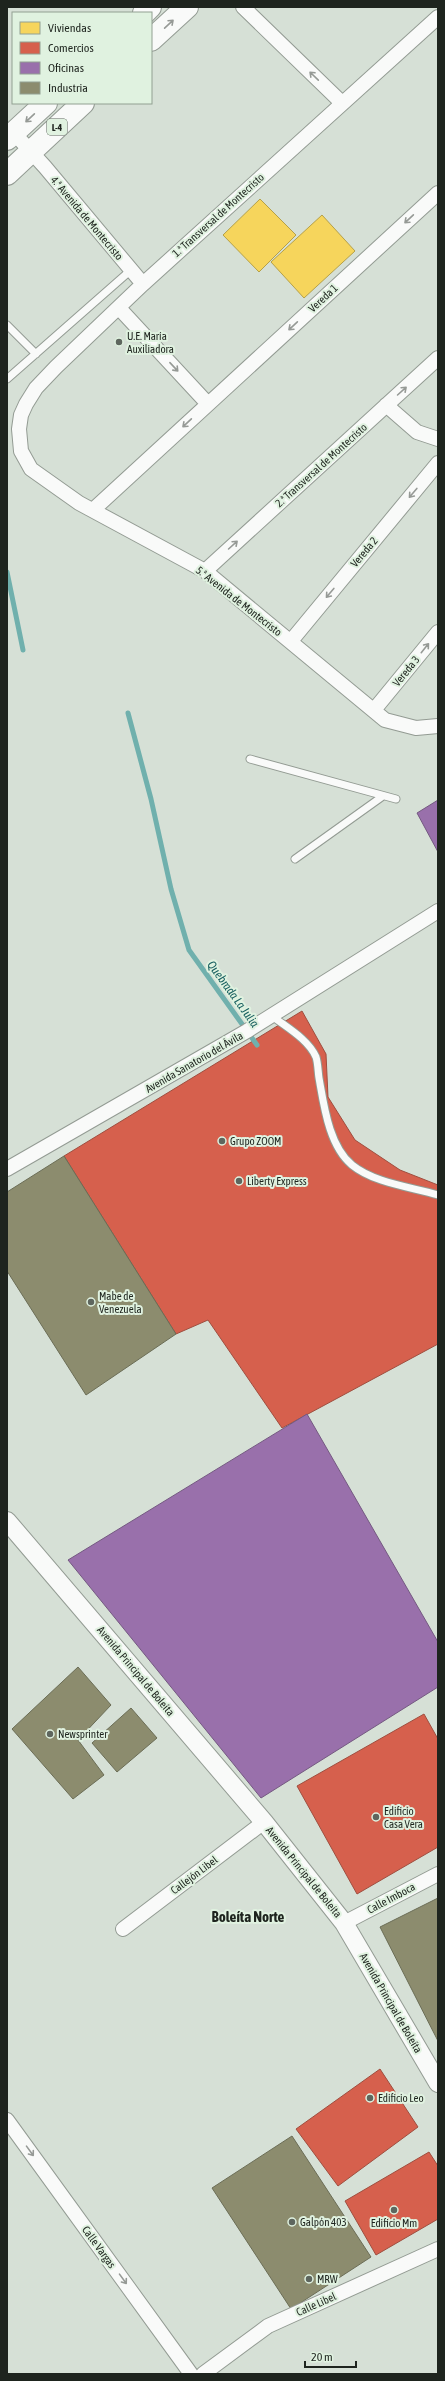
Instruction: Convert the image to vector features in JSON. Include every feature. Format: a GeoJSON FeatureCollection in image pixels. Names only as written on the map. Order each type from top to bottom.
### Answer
{"type":"FeatureCollection","features":[{"type":"Feature","properties":{"kind":"main road"},"geometry":{"type":"LineString","coordinates":[[152,39],[187,7]]}},
{"type":"Feature","properties":{"kind":"main road","name":"L-4"},"geometry":{"type":"LineString","coordinates":[[10,136],[45,104]]}},
{"type":"Feature","properties":{"kind":"main road","name":"L-4"},"geometry":{"type":"LineString","coordinates":[[7,174],[82,104]]}},
{"type":"Feature","properties":{"kind":"street"},"geometry":{"type":"LineString","coordinates":[[243,7],[342,103]]}},
{"type":"Feature","properties":{"kind":"street","name":"1.ª Transversal de Montecristo"},"geometry":{"type":"LineString","coordinates":[[19,429],[21,415],[36,388],[143,284],[438,17]]}},
{"type":"Feature","properties":{"kind":"street","name":"4.ª Avenida de Montecristo"},"geometry":{"type":"LineString","coordinates":[[10,136],[31,152],[143,284]]}},
{"type":"Feature","properties":{"kind":"street","name":"Vereda 1"},"geometry":{"type":"LineString","coordinates":[[93,510],[438,193]]}},
{"type":"Feature","properties":{"kind":"street"},"geometry":{"type":"LineString","coordinates":[[119,308],[208,404]]}},
{"type":"Feature","properties":{"kind":"street","name":"2.ª Transversal de Montecristo"},"geometry":{"type":"LineString","coordinates":[[205,571],[438,358]]}},
{"type":"Feature","properties":{"kind":"street"},"geometry":{"type":"LineString","coordinates":[[386,405],[417,432],[438,439]]}},
{"type":"Feature","properties":{"kind":"street","name":"5.ª Avenida de Montecristo"},"geometry":{"type":"LineString","coordinates":[[19,429],[21,451],[31,469],[79,503],[205,571],[385,720],[403,726],[416,728],[438,726]]}},
{"type":"Feature","properties":{"kind":"street","name":"Vereda 2"},"geometry":{"type":"LineString","coordinates":[[290,641],[438,463]]}},
{"type":"Feature","properties":{"kind":"street","name":"Vereda 3"},"geometry":{"type":"LineString","coordinates":[[374,710],[438,632]]}},
{"type":"Feature","properties":{"kind":"street","name":"Avenida Sanatorio del Ávila"},"geometry":{"type":"LineString","coordinates":[[7,1169],[272,1016],[438,911]]}},
{"type":"Feature","properties":{"kind":"street","name":"Avenida Principal de Boleíta"},"geometry":{"type":"LineString","coordinates":[[7,1521],[264,1822]]}},
{"type":"Feature","properties":{"kind":"street","name":"Avenida Principal de Boleita"},"geometry":{"type":"LineString","coordinates":[[264,1822],[344,1923]]}},
{"type":"Feature","properties":{"kind":"street","name":"Callejón Libel"},"geometry":{"type":"LineString","coordinates":[[123,1929],[264,1822]]}},
{"type":"Feature","properties":{"kind":"street","name":"Calle Imboca"},"geometry":{"type":"LineString","coordinates":[[344,1923],[438,1874]]}},
{"type":"Feature","properties":{"kind":"street","name":"Avenida Principal de Boleíta"},"geometry":{"type":"LineString","coordinates":[[344,1923],[438,2083]]}},
{"type":"Feature","properties":{"kind":"street","name":"Calle Vargas"},"geometry":{"type":"LineString","coordinates":[[7,2120],[192,2374]]}},
{"type":"Feature","properties":{"kind":"street","name":"Calle Libel"},"geometry":{"type":"LineString","coordinates":[[203,2374],[268,2326],[438,2249]]}},
{"type":"Feature","properties":{"kind":"lane"},"geometry":{"type":"LineString","coordinates":[[7,379],[131,270]]}},
{"type":"Feature","properties":{"kind":"lane"},"geometry":{"type":"LineString","coordinates":[[7,325],[36,354]]}},
{"type":"Feature","properties":{"kind":"lane"},"geometry":{"type":"LineString","coordinates":[[250,759],[396,799]]}},
{"type":"Feature","properties":{"kind":"lane"},"geometry":{"type":"LineString","coordinates":[[294,859],[383,796]]}},
{"type":"Feature","properties":{"kind":"lane"},"geometry":{"type":"LineString","coordinates":[[272,1016],[306,1043],[316,1058],[323,1099],[331,1130],[341,1152],[351,1164],[363,1172],[382,1179],[438,1195]]}},
{"type":"Feature","properties":{"kind":"building: Viviendas"},"geometry":{"type":"Polygon","coordinates":[[[260,199],[296,235],[259,272],[223,235],[260,199]]]}},
{"type":"Feature","properties":{"kind":"building: Viviendas"},"geometry":{"type":"Polygon","coordinates":[[[322,215],[355,251],[304,298],[271,262],[322,215]]]}},
{"type":"Feature","properties":{"kind":"building: Comercios"},"geometry":{"type":"Polygon","coordinates":[[[302,1011],[326,1054],[328,1097],[355,1140],[400,1170],[438,1185],[438,1344],[282,1428],[208,1320],[176,1334],[64,1156],[302,1011]]]}},
{"type":"Feature","properties":{"kind":"building: Comercios","name":"Edificio Casa Vera"},"geometry":{"type":"Polygon","coordinates":[[[424,1714],[438,1739],[438,1847],[357,1894],[297,1786],[424,1714]]]}},
{"type":"Feature","properties":{"kind":"building: Comercios","name":"Edificio Leo"},"geometry":{"type":"Polygon","coordinates":[[[380,2069],[418,2127],[338,2186],[296,2129],[380,2069]]]}},
{"type":"Feature","properties":{"kind":"building: Comercios","name":"Edificio Mm"},"geometry":{"type":"Polygon","coordinates":[[[429,2152],[438,2166],[438,2219],[376,2255],[345,2201],[429,2152]]]}},
{"type":"Feature","properties":{"kind":"building: Oficinas"},"geometry":{"type":"Polygon","coordinates":[[[438,800],[438,852],[417,813],[438,800]]]}},
{"type":"Feature","properties":{"kind":"building: Oficinas"},"geometry":{"type":"Polygon","coordinates":[[[307,1414],[438,1642],[438,1687],[261,1798],[68,1560],[307,1414]]]}},
{"type":"Feature","properties":{"kind":"building: Industria","name":"Mabe de Venezuela"},"geometry":{"type":"Polygon","coordinates":[[[64,1156],[176,1334],[86,1395],[7,1271],[7,1192],[64,1156]]]}},
{"type":"Feature","properties":{"kind":"building: Industria","name":"Newsprinter"},"geometry":{"type":"Polygon","coordinates":[[[78,1667],[111,1705],[78,1740],[104,1775],[73,1799],[12,1729],[78,1667]]]}},
{"type":"Feature","properties":{"kind":"building: Industria"},"geometry":{"type":"Polygon","coordinates":[[[131,1708],[157,1738],[117,1772],[92,1743],[131,1708]]]}},
{"type":"Feature","properties":{"kind":"building: Industria"},"geometry":{"type":"Polygon","coordinates":[[[438,1898],[438,2041],[380,1927],[438,1898]]]}},
{"type":"Feature","properties":{"kind":"building: Industria","name":"Galpón 403"},"geometry":{"type":"Polygon","coordinates":[[[292,2136],[371,2257],[291,2309],[212,2188],[292,2136]]]}},
{"type":"Feature","properties":{"kind":"waterway"},"geometry":{"type":"LineString","coordinates":[[7,572],[23,650]]}},
{"type":"Feature","properties":{"kind":"waterway","name":"Quebrada La Julia"},"geometry":{"type":"LineString","coordinates":[[128,713],[151,799],[171,889],[189,950],[257,1045]]}},
{"type":"Feature","properties":{"kind":"place","name":"U.E. María Auxiliadora"},"geometry":{"type":"Point","coordinates":[119,342]}},
{"type":"Feature","properties":{"kind":"place","name":"Grupo ZOOM"},"geometry":{"type":"Point","coordinates":[222,1141]}},
{"type":"Feature","properties":{"kind":"place","name":"Liberty Express"},"geometry":{"type":"Point","coordinates":[239,1181]}},
{"type":"Feature","properties":{"kind":"place","name":"Mabe de Venezuela"},"geometry":{"type":"Point","coordinates":[91,1302]}},
{"type":"Feature","properties":{"kind":"place","name":"Newsprinter"},"geometry":{"type":"Point","coordinates":[50,1734]}},
{"type":"Feature","properties":{"kind":"place","name":"Edificio Casa Vera"},"geometry":{"type":"Point","coordinates":[376,1817]}},
{"type":"Feature","properties":{"kind":"place","name":"Edificio Leo"},"geometry":{"type":"Point","coordinates":[370,2098]}},
{"type":"Feature","properties":{"kind":"place","name":"Edificio Mm"},"geometry":{"type":"Point","coordinates":[394,2210]}},
{"type":"Feature","properties":{"kind":"place","name":"Galpón 403"},"geometry":{"type":"Point","coordinates":[292,2222]}},
{"type":"Feature","properties":{"kind":"place","name":"MRW"},"geometry":{"type":"Point","coordinates":[309,2279]}},
{"type":"Feature","properties":{"kind":"district","name":"Boleíta Norte"},"geometry":{"type":"Point","coordinates":[248,1916]}}]}
